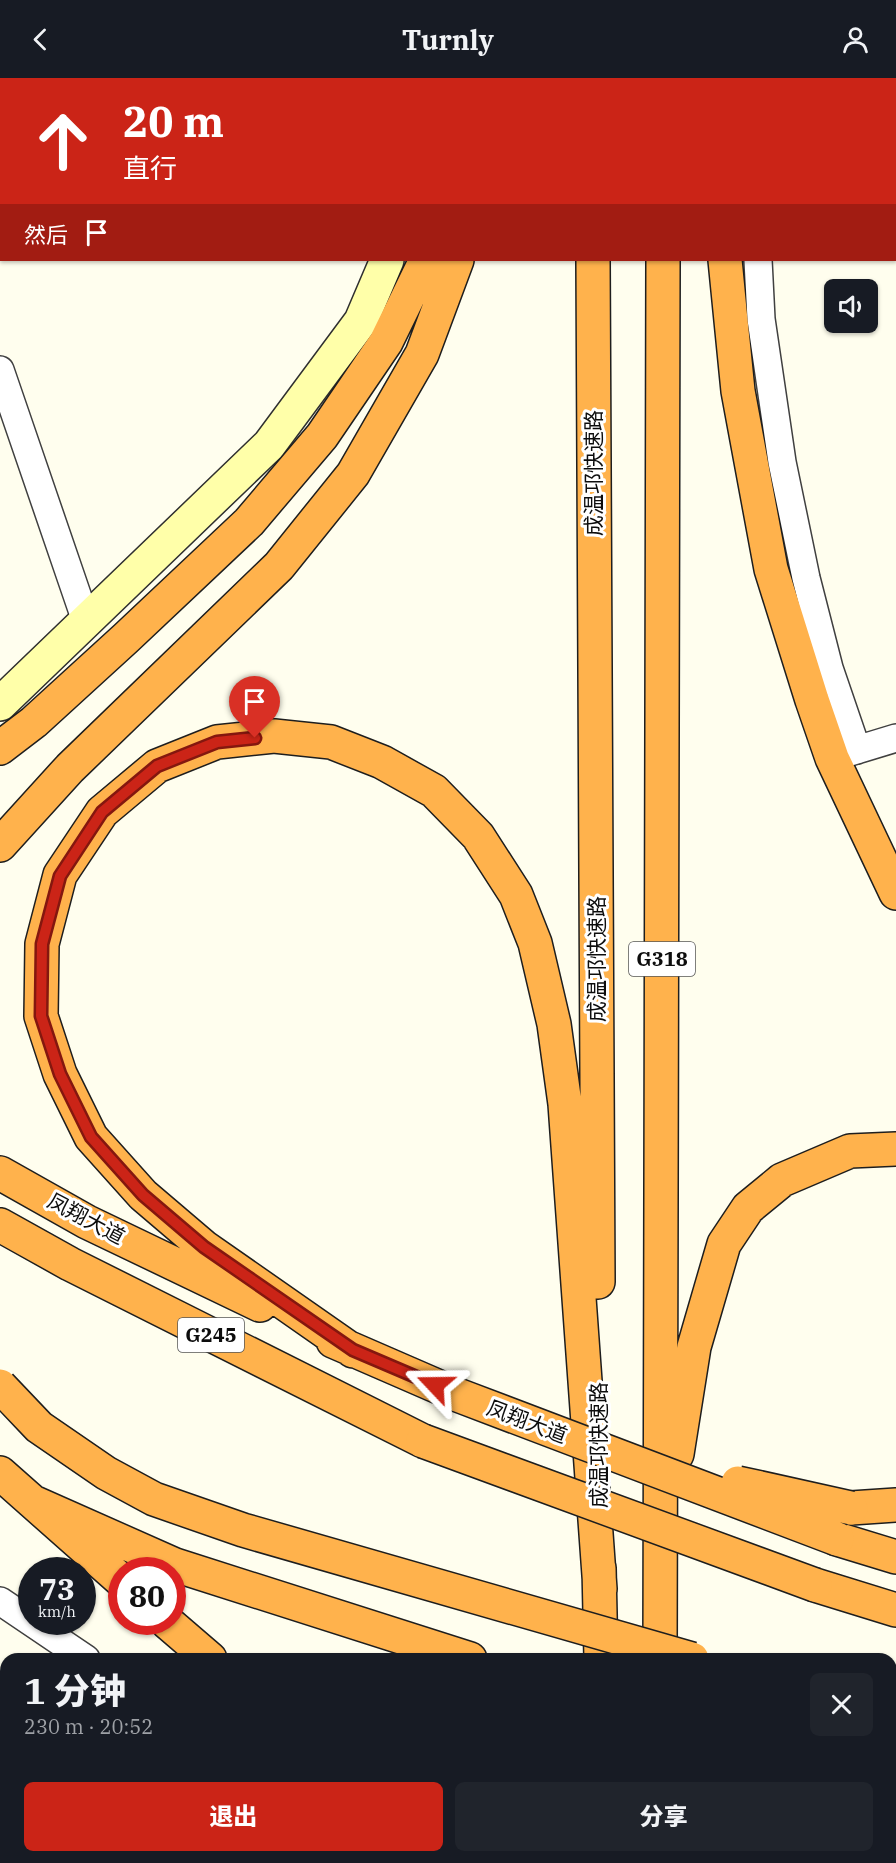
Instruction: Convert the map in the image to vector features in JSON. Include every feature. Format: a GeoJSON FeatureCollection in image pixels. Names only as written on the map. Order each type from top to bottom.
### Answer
{"type":"FeatureCollection","features":[{"type":"Feature","properties":{"kind":"highway"},"geometry":{"type":"LineString","coordinates":[[0,748],[59,699],[249,522],[322,436],[380,351],[425,261]]}},
{"type":"Feature","properties":{"kind":"highway"},"geometry":{"type":"LineString","coordinates":[[0,845],[70,768],[279,567],[353,474],[422,354],[457,261]]}},
{"type":"Feature","properties":{"kind":"highway","name":"成温邛快速路"},"geometry":{"type":"LineString","coordinates":[[593,261],[601,1653]]}},
{"type":"Feature","properties":{"kind":"highway","name":"G318"},"geometry":{"type":"LineString","coordinates":[[660,1653],[663,261]]}},
{"type":"Feature","properties":{"kind":"highway"},"geometry":{"type":"LineString","coordinates":[[725,261],[738,391],[771,570],[812,700],[845,754],[896,893]]}},
{"type":"Feature","properties":{"kind":"highway"},"geometry":{"type":"LineString","coordinates":[[353,1350],[204,1247],[143,1195],[91,1137],[60,1074],[41,1016],[42,944],[60,876],[102,812],[157,766],[217,742],[274,736],[331,742],[382,762],[434,791],[478,836],[516,896],[535,943],[554,1024],[565,1104],[600,1589]]}},
{"type":"Feature","properties":{"kind":"highway"},"geometry":{"type":"LineString","coordinates":[[661,1560],[694,1347],[724,1244],[748,1208],[782,1180],[850,1151],[896,1149]]}},
{"type":"Feature","properties":{"kind":"highway","name":"凤翔大道"},"geometry":{"type":"LineString","coordinates":[[0,1173],[87,1222],[353,1350],[455,1394],[837,1539],[896,1557]]}},
{"type":"Feature","properties":{"kind":"highway","name":"G245"},"geometry":{"type":"LineString","coordinates":[[0,1225],[70,1264],[423,1441],[815,1585],[896,1610]]}},
{"type":"Feature","properties":{"kind":"highway"},"geometry":{"type":"LineString","coordinates":[[0,1386],[39,1427],[106,1473],[154,1499],[243,1530],[671,1653]]}},
{"type":"Feature","properties":{"kind":"highway"},"geometry":{"type":"LineString","coordinates":[[627,1459],[850,1508],[896,1505]]}},
{"type":"Feature","properties":{"kind":"highway"},"geometry":{"type":"LineString","coordinates":[[0,1473],[108,1569]]}},
{"type":"Feature","properties":{"kind":"highway"},"geometry":{"type":"LineString","coordinates":[[33,1502],[175,1566],[449,1653]]}},
{"type":"Feature","properties":{"kind":"highway"},"geometry":{"type":"LineString","coordinates":[[182,1635],[203,1653]]}},
{"type":"Feature","properties":{"kind":"street"},"geometry":{"type":"LineString","coordinates":[[0,704],[269,445],[361,321],[387,261]]}},
{"type":"Feature","properties":{"kind":"street"},"geometry":{"type":"LineString","coordinates":[[758,261],[761,319],[782,462],[806,578],[826,657],[845,754],[896,738]]}},
{"type":"Feature","properties":{"kind":"street"},"geometry":{"type":"LineString","coordinates":[[0,370],[87,621]]}},
{"type":"Feature","properties":{"kind":"street"},"geometry":{"type":"LineString","coordinates":[[0,1601],[77,1653]]}},
{"type":"Feature","properties":{"kind":"route"},"geometry":{"type":"LineString","coordinates":[[255,738],[217,742],[157,766],[102,812],[60,876],[42,944],[41,1016],[60,1074],[91,1137],[143,1195],[204,1247],[353,1350],[435,1385]]}}]}
